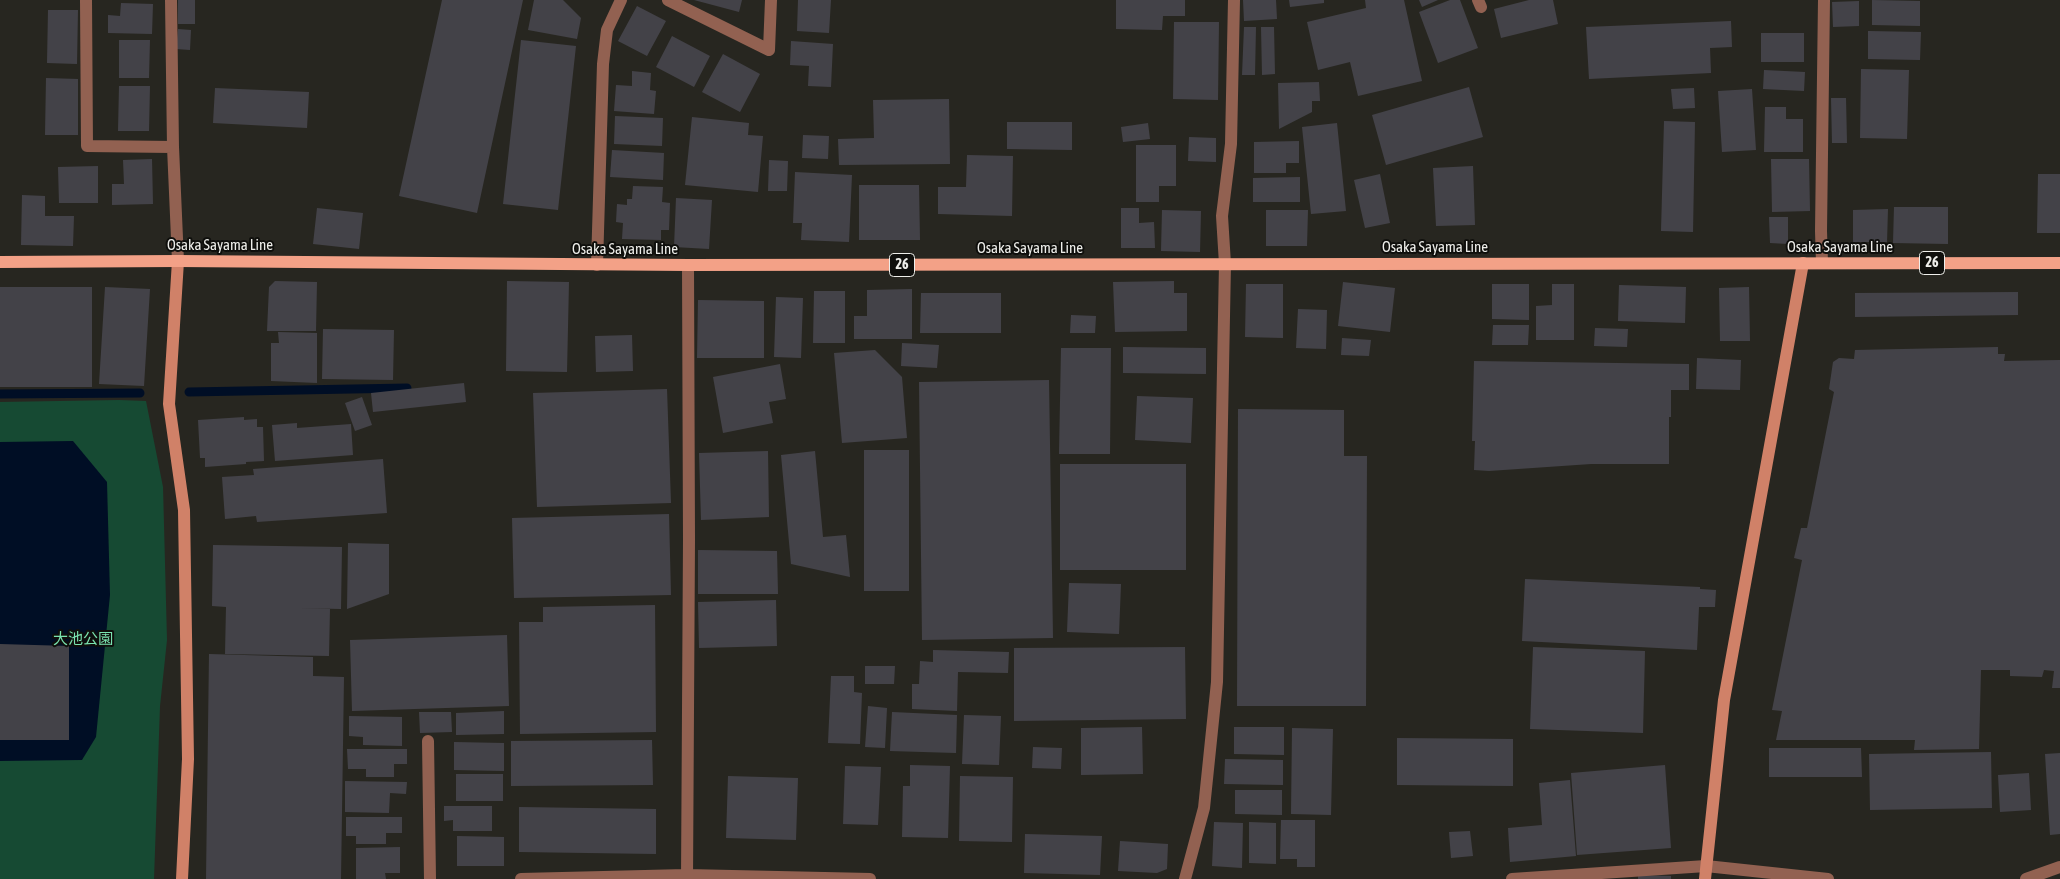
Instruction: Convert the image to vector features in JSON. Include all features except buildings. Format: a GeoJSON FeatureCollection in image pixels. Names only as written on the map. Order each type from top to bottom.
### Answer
{"type":"FeatureCollection","features":[{"type":"Feature","properties":{"kind":"main road","name":"Osaka Sayama Line"},"geometry":{"type":"LineString","coordinates":[[0,262],[178,261],[597,265],[2060,263]]}},
{"type":"Feature","properties":{"kind":"street"},"geometry":{"type":"LineString","coordinates":[[86,0],[87,146],[173,147]]}},
{"type":"Feature","properties":{"kind":"street"},"geometry":{"type":"LineString","coordinates":[[172,0],[173,147],[178,261],[169,404],[184,510],[188,759],[182,879]]}},
{"type":"Feature","properties":{"kind":"street"},"geometry":{"type":"LineString","coordinates":[[597,265],[603,64],[607,30],[621,0]]}},
{"type":"Feature","properties":{"kind":"street"},"geometry":{"type":"LineString","coordinates":[[668,0],[769,50],[771,0]]}},
{"type":"Feature","properties":{"kind":"street"},"geometry":{"type":"LineString","coordinates":[[1185,879],[1204,808],[1216,682],[1225,264],[1222,216],[1231,144],[1234,0]]}},
{"type":"Feature","properties":{"kind":"street"},"geometry":{"type":"LineString","coordinates":[[1822,263],[1824,0]]}},
{"type":"Feature","properties":{"kind":"street"},"geometry":{"type":"LineString","coordinates":[[1705,879],[1724,700],[1804,263]]}},
{"type":"Feature","properties":{"kind":"street"},"geometry":{"type":"LineString","coordinates":[[687,877],[688,265]]}},
{"type":"Feature","properties":{"kind":"street"},"geometry":{"type":"LineString","coordinates":[[428,741],[430,879]]}},
{"type":"Feature","properties":{"kind":"street"},"geometry":{"type":"LineString","coordinates":[[1512,879],[1706,866],[1828,879]]}},
{"type":"Feature","properties":{"kind":"street"},"geometry":{"type":"LineString","coordinates":[[2026,879],[2060,867]]}},
{"type":"Feature","properties":{"kind":"street"},"geometry":{"type":"LineString","coordinates":[[521,879],[687,877],[870,879]]}},
{"type":"Feature","properties":{"kind":"green space","name":"大池公園"},"geometry":{"type":"Polygon","coordinates":[[[146,401],[163,487],[167,640],[160,706],[154,879],[0,879],[0,402],[146,401]]]}},
{"type":"Feature","properties":{"kind":"water"},"geometry":{"type":"Polygon","coordinates":[[[73,441],[107,482],[110,595],[96,737],[82,760],[0,761],[0,442],[73,441]]]}},
{"type":"Feature","properties":{"kind":"waterway"},"geometry":{"type":"LineString","coordinates":[[189,392],[407,388]]}},
{"type":"Feature","properties":{"kind":"waterway"},"geometry":{"type":"LineString","coordinates":[[0,394],[140,393]]}}]}
